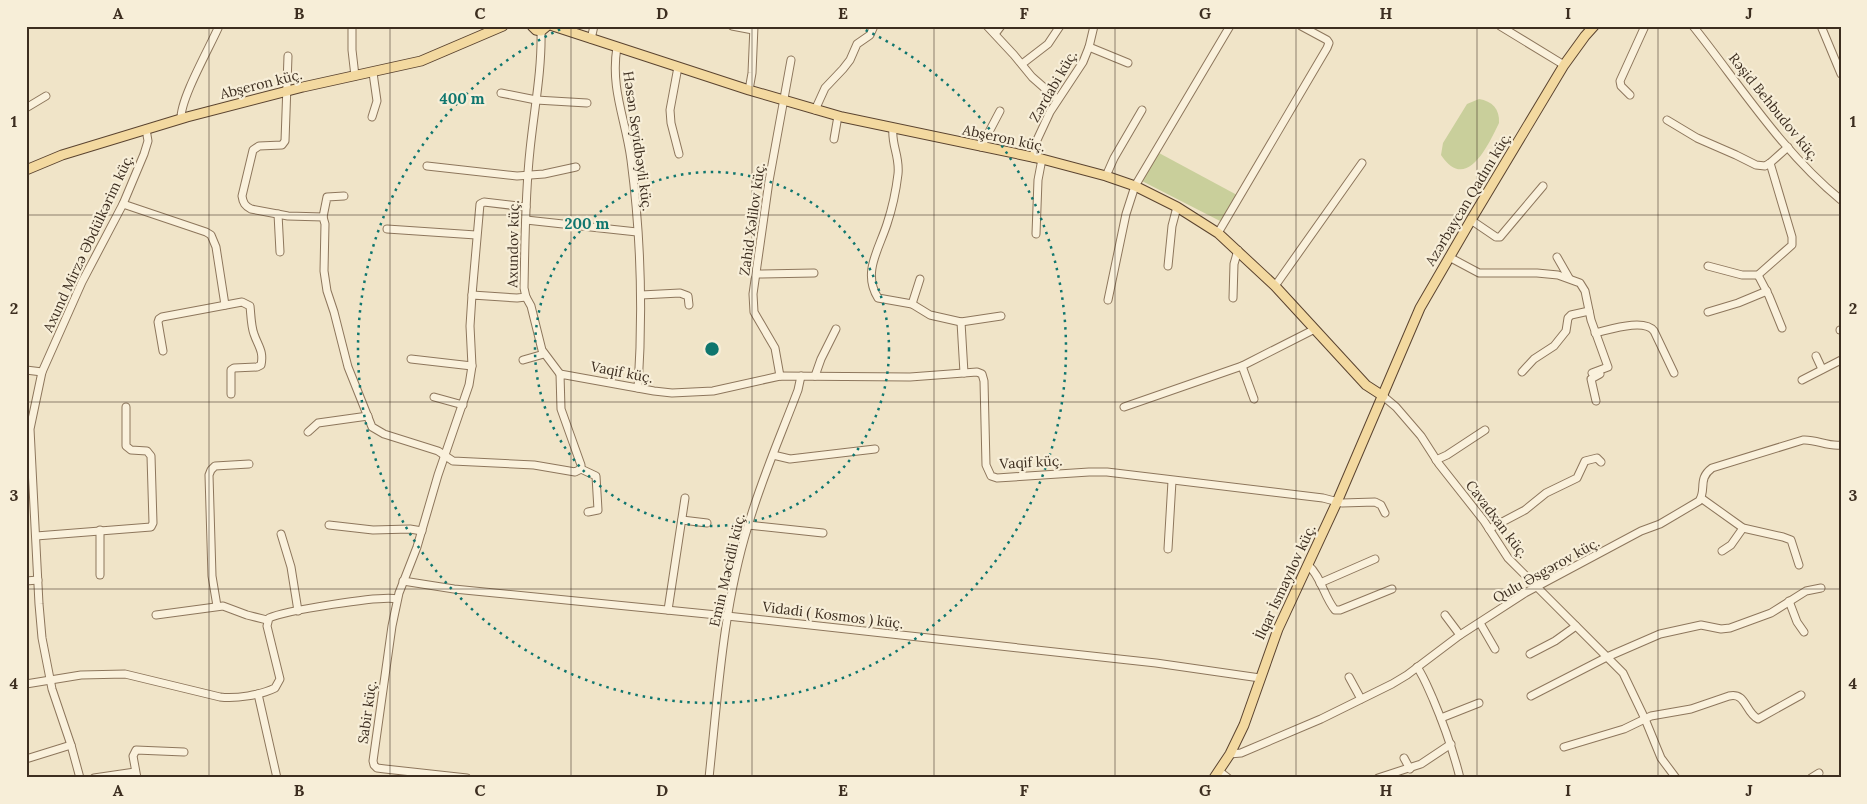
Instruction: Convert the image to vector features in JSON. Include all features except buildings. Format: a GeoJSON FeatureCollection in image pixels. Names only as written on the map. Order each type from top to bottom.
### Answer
{"type":"FeatureCollection","features":[{"type":"Feature","properties":{"kind":"main road","name":"Abşeron küç."},"geometry":{"type":"LineString","coordinates":[[26,170],[62,155],[181,119],[288,90],[421,61],[503,26]]}},
{"type":"Feature","properties":{"kind":"main road"},"geometry":{"type":"LineString","coordinates":[[532,26],[536,30],[544,29]]}},
{"type":"Feature","properties":{"kind":"main road","name":"Abşeron küç."},"geometry":{"type":"LineString","coordinates":[[553,26],[815,110],[1037,159],[1106,176],[1135,186],[1177,207],[1218,234],[1238,250],[1275,286],[1313,330],[1366,385],[1383,396]]}},
{"type":"Feature","properties":{"kind":"main road","name":"Azərbaycan Qadını küç."},"geometry":{"type":"LineString","coordinates":[[1383,396],[1416,315],[1449,257],[1564,65],[1584,36],[1594,26]]}},
{"type":"Feature","properties":{"kind":"main road","name":"İlqar İsmayılov küç."},"geometry":{"type":"LineString","coordinates":[[1217,774],[1230,754],[1251,708],[1278,629],[1337,502],[1383,396]]}},
{"type":"Feature","properties":{"kind":"street"},"geometry":{"type":"LineString","coordinates":[[181,119],[185,100],[219,26]]}},
{"type":"Feature","properties":{"kind":"street"},"geometry":{"type":"LineString","coordinates":[[352,26],[355,76]]}},
{"type":"Feature","properties":{"kind":"street"},"geometry":{"type":"LineString","coordinates":[[591,39],[594,26]]}},
{"type":"Feature","properties":{"kind":"street"},"geometry":{"type":"LineString","coordinates":[[732,26],[754,28],[752,73],[749,90]]}},
{"type":"Feature","properties":{"kind":"street"},"geometry":{"type":"LineString","coordinates":[[815,110],[825,88],[850,60],[856,44],[870,35],[874,26]]}},
{"type":"Feature","properties":{"kind":"street"},"geometry":{"type":"LineString","coordinates":[[987,26],[1032,77],[1057,99]]}},
{"type":"Feature","properties":{"kind":"street"},"geometry":{"type":"LineString","coordinates":[[996,34],[1001,26]]}},
{"type":"Feature","properties":{"kind":"street"},"geometry":{"type":"LineString","coordinates":[[1022,64],[1048,44],[1060,26]]}},
{"type":"Feature","properties":{"kind":"street","name":"Zərdabi küç."},"geometry":{"type":"LineString","coordinates":[[1036,234],[1037,140],[1057,99],[1083,62],[1089,48],[1094,26]]}},
{"type":"Feature","properties":{"kind":"street"},"geometry":{"type":"LineString","coordinates":[[1108,300],[1126,214],[1135,186],[1230,26]]}},
{"type":"Feature","properties":{"kind":"street"},"geometry":{"type":"LineString","coordinates":[[1218,234],[1329,43],[1327,40],[1301,26]]}},
{"type":"Feature","properties":{"kind":"street"},"geometry":{"type":"LineString","coordinates":[[1500,26],[1564,65]]}},
{"type":"Feature","properties":{"kind":"street"},"geometry":{"type":"LineString","coordinates":[[1630,95],[1621,86],[1620,81],[1645,26]]}},
{"type":"Feature","properties":{"kind":"street","name":"Rəşid Behbudov küç."},"geometry":{"type":"LineString","coordinates":[[1693,26],[1788,147],[1816,178],[1841,200]]}},
{"type":"Feature","properties":{"kind":"street"},"geometry":{"type":"LineString","coordinates":[[1821,26],[1841,74]]}},
{"type":"Feature","properties":{"kind":"street","name":"Axundov küç."},"geometry":{"type":"LineString","coordinates":[[472,295],[526,297],[524,288],[528,176],[544,29]]}},
{"type":"Feature","properties":{"kind":"street","name":"Həsən Seyidbəyli küç."},"geometry":{"type":"LineString","coordinates":[[617,47],[614,76],[618,105],[631,159],[641,295],[638,388]]}},
{"type":"Feature","properties":{"kind":"street"},"geometry":{"type":"LineString","coordinates":[[1089,48],[1128,62]]}},
{"type":"Feature","properties":{"kind":"street"},"geometry":{"type":"LineString","coordinates":[[288,56],[285,141],[282,145],[259,146],[253,150],[242,196],[246,206],[251,209],[297,217],[322,217]]}},
{"type":"Feature","properties":{"kind":"street","name":"Zahid Xəlilov küç."},"geometry":{"type":"LineString","coordinates":[[780,376],[775,348],[754,312],[753,294],[769,181],[791,60]]}},
{"type":"Feature","properties":{"kind":"street"},"geometry":{"type":"LineString","coordinates":[[678,67],[670,110],[671,123],[679,154]]}},
{"type":"Feature","properties":{"kind":"street"},"geometry":{"type":"LineString","coordinates":[[372,117],[377,107],[373,72]]}},
{"type":"Feature","properties":{"kind":"street"},"geometry":{"type":"LineString","coordinates":[[501,93],[536,100],[587,103]]}},
{"type":"Feature","properties":{"kind":"street"},"geometry":{"type":"LineString","coordinates":[[26,108],[46,96]]}},
{"type":"Feature","properties":{"kind":"street"},"geometry":{"type":"LineString","coordinates":[[1106,176],[1114,158],[1142,110]]}},
{"type":"Feature","properties":{"kind":"street"},"geometry":{"type":"LineString","coordinates":[[981,147],[1000,111]]}},
{"type":"Feature","properties":{"kind":"street"},"geometry":{"type":"LineString","coordinates":[[834,139],[838,116]]}},
{"type":"Feature","properties":{"kind":"street"},"geometry":{"type":"LineString","coordinates":[[1667,120],[1697,138],[1756,165],[1765,166],[1788,147]]}},
{"type":"Feature","properties":{"kind":"street"},"geometry":{"type":"LineString","coordinates":[[893,128],[892,137],[898,155],[898,175],[888,224],[873,261],[871,282],[873,290],[878,298],[912,304],[930,315],[961,322],[1001,316]]}},
{"type":"Feature","properties":{"kind":"street","name":"Axund Mirzə Əbdülkərim küç."},"geometry":{"type":"LineString","coordinates":[[80,778],[50,680],[41,631],[30,429],[32,412],[42,372],[82,282],[123,204],[148,141],[146,129]]}},
{"type":"Feature","properties":{"kind":"street"},"geometry":{"type":"LineString","coordinates":[[1275,286],[1362,162]]}},
{"type":"Feature","properties":{"kind":"street"},"geometry":{"type":"LineString","coordinates":[[1708,266],[1742,275],[1758,275],[1789,249],[1792,242],[1770,163]]}},
{"type":"Feature","properties":{"kind":"street"},"geometry":{"type":"LineString","coordinates":[[426,166],[499,176],[528,176],[576,167]]}},
{"type":"Feature","properties":{"kind":"street"},"geometry":{"type":"LineString","coordinates":[[1471,220],[1496,237],[1500,237],[1543,186]]}},
{"type":"Feature","properties":{"kind":"street"},"geometry":{"type":"LineString","coordinates":[[344,196],[327,197],[322,217],[325,224],[324,271],[327,291],[345,356],[372,427],[384,434],[438,451],[453,461],[534,465],[575,472],[580,469],[594,474],[597,478],[598,510],[588,512]]}},
{"type":"Feature","properties":{"kind":"street"},"geometry":{"type":"LineString","coordinates":[[267,620],[272,616],[298,611],[385,598],[397,599],[422,531],[469,386],[472,366],[470,315],[480,204],[482,202],[526,207]]}},
{"type":"Feature","properties":{"kind":"street"},"geometry":{"type":"LineString","coordinates":[[123,204],[206,232],[211,236],[216,246],[225,305]]}},
{"type":"Feature","properties":{"kind":"street"},"geometry":{"type":"LineString","coordinates":[[1168,266],[1172,226],[1177,207]]}},
{"type":"Feature","properties":{"kind":"street"},"geometry":{"type":"LineString","coordinates":[[278,214],[280,252]]}},
{"type":"Feature","properties":{"kind":"street"},"geometry":{"type":"LineString","coordinates":[[526,220],[637,232]]}},
{"type":"Feature","properties":{"kind":"street"},"geometry":{"type":"LineString","coordinates":[[387,229],[476,235]]}},
{"type":"Feature","properties":{"kind":"street"},"geometry":{"type":"LineString","coordinates":[[1233,298],[1234,264],[1238,250]]}},
{"type":"Feature","properties":{"kind":"street"},"geometry":{"type":"LineString","coordinates":[[1449,257],[1479,273],[1537,273],[1569,278],[1576,280],[1583,286],[1595,333],[1608,367],[1607,371],[1591,379],[1596,401]]}},
{"type":"Feature","properties":{"kind":"street"},"geometry":{"type":"LineString","coordinates":[[1557,257],[1569,278]]}},
{"type":"Feature","properties":{"kind":"street"},"geometry":{"type":"LineString","coordinates":[[757,274],[814,273]]}},
{"type":"Feature","properties":{"kind":"street"},"geometry":{"type":"LineString","coordinates":[[1758,275],[1782,328]]}},
{"type":"Feature","properties":{"kind":"street"},"geometry":{"type":"LineString","coordinates":[[912,304],[920,279]]}},
{"type":"Feature","properties":{"kind":"street"},"geometry":{"type":"LineString","coordinates":[[1708,312],[1767,292]]}},
{"type":"Feature","properties":{"kind":"street"},"geometry":{"type":"LineString","coordinates":[[641,295],[680,293],[688,296],[689,304]]}},
{"type":"Feature","properties":{"kind":"street"},"geometry":{"type":"LineString","coordinates":[[526,297],[531,306],[544,354],[559,370],[562,409],[581,462],[580,469]]}},
{"type":"Feature","properties":{"kind":"street"},"geometry":{"type":"LineString","coordinates":[[163,351],[159,319],[242,302],[250,306],[253,333],[259,343],[262,362],[257,367],[234,368],[231,370],[231,394]]}},
{"type":"Feature","properties":{"kind":"street"},"geometry":{"type":"LineString","coordinates":[[1522,372],[1534,359],[1554,346],[1566,332],[1568,318],[1571,315],[1589,311]]}},
{"type":"Feature","properties":{"kind":"street"},"geometry":{"type":"LineString","coordinates":[[961,322],[964,373]]}},
{"type":"Feature","properties":{"kind":"street"},"geometry":{"type":"LineString","coordinates":[[1595,333],[1636,325],[1648,326],[1654,331],[1674,373]]}},
{"type":"Feature","properties":{"kind":"street"},"geometry":{"type":"LineString","coordinates":[[815,376],[836,329]]}},
{"type":"Feature","properties":{"kind":"street"},"geometry":{"type":"LineString","coordinates":[[1124,406],[1242,366],[1313,330]]}},
{"type":"Feature","properties":{"kind":"street"},"geometry":{"type":"LineString","coordinates":[[523,360],[544,354]]}},
{"type":"Feature","properties":{"kind":"street"},"geometry":{"type":"LineString","coordinates":[[1816,356],[1822,370]]}},
{"type":"Feature","properties":{"kind":"street"},"geometry":{"type":"LineString","coordinates":[[411,359],[472,366]]}},
{"type":"Feature","properties":{"kind":"street"},"geometry":{"type":"LineString","coordinates":[[1802,380],[1841,360]]}},
{"type":"Feature","properties":{"kind":"street"},"geometry":{"type":"LineString","coordinates":[[1242,366],[1254,398]]}},
{"type":"Feature","properties":{"kind":"street"},"geometry":{"type":"LineString","coordinates":[[1592,373],[1608,367]]}},
{"type":"Feature","properties":{"kind":"street"},"geometry":{"type":"LineString","coordinates":[[26,370],[42,372]]}},
{"type":"Feature","properties":{"kind":"street","name":"Vaqif küç."},"geometry":{"type":"LineString","coordinates":[[560,374],[672,393],[713,391],[780,376],[900,377],[977,372],[984,377],[986,465],[991,476],[997,478],[1100,472],[1323,498],[1349,504],[1379,502],[1384,513]]}},
{"type":"Feature","properties":{"kind":"street","name":"Emin Məcidli küç."},"geometry":{"type":"LineString","coordinates":[[709,778],[728,616],[748,525],[798,390],[801,376]]}},
{"type":"Feature","properties":{"kind":"street","name":"Cavadxan küç."},"geometry":{"type":"LineString","coordinates":[[1383,396],[1396,407],[1418,432],[1436,460],[1489,529],[1508,558],[1628,680],[1661,758],[1676,778]]}},
{"type":"Feature","properties":{"kind":"street"},"geometry":{"type":"LineString","coordinates":[[434,397],[463,405]]}},
{"type":"Feature","properties":{"kind":"street"},"geometry":{"type":"LineString","coordinates":[[36,536],[151,526],[153,523],[151,456],[147,451],[131,450],[126,446],[126,406]]}},
{"type":"Feature","properties":{"kind":"street"},"geometry":{"type":"LineString","coordinates":[[308,432],[318,423],[368,416]]}},
{"type":"Feature","properties":{"kind":"street"},"geometry":{"type":"LineString","coordinates":[[1436,460],[1448,455],[1485,430]]}},
{"type":"Feature","properties":{"kind":"street"},"geometry":{"type":"LineString","coordinates":[[1799,565],[1791,540],[1743,528],[1701,498],[1705,474],[1719,466],[1803,440],[1811,440],[1829,445],[1841,445]]}},
{"type":"Feature","properties":{"kind":"street"},"geometry":{"type":"LineString","coordinates":[[773,456],[790,459],[875,449]]}},
{"type":"Feature","properties":{"kind":"street"},"geometry":{"type":"LineString","coordinates":[[1489,529],[1525,510],[1546,493],[1577,478],[1585,461],[1597,458],[1601,462]]}},
{"type":"Feature","properties":{"kind":"street"},"geometry":{"type":"LineString","coordinates":[[217,606],[212,576],[209,475],[215,466],[249,464]]}},
{"type":"Feature","properties":{"kind":"street"},"geometry":{"type":"LineString","coordinates":[[1168,549],[1172,481]]}},
{"type":"Feature","properties":{"kind":"street"},"geometry":{"type":"LineString","coordinates":[[668,610],[685,498]]}},
{"type":"Feature","properties":{"kind":"street","name":"Qulu Əsgərov küç."},"geometry":{"type":"LineString","coordinates":[[1230,754],[1241,753],[1321,719],[1392,684],[1460,635],[1537,586],[1660,524],[1701,498]]}},
{"type":"Feature","properties":{"kind":"street"},"geometry":{"type":"LineString","coordinates":[[682,520],[708,522]]}},
{"type":"Feature","properties":{"kind":"street"},"geometry":{"type":"LineString","coordinates":[[329,525],[373,530],[422,531]]}},
{"type":"Feature","properties":{"kind":"street"},"geometry":{"type":"LineString","coordinates":[[748,525],[823,533]]}},
{"type":"Feature","properties":{"kind":"street"},"geometry":{"type":"LineString","coordinates":[[1722,551],[1731,545],[1743,528]]}},
{"type":"Feature","properties":{"kind":"street"},"geometry":{"type":"LineString","coordinates":[[100,530],[100,575]]}},
{"type":"Feature","properties":{"kind":"street"},"geometry":{"type":"LineString","coordinates":[[281,534],[291,567],[298,611]]}},
{"type":"Feature","properties":{"kind":"street"},"geometry":{"type":"LineString","coordinates":[[1320,583],[1375,559]]}},
{"type":"Feature","properties":{"kind":"street"},"geometry":{"type":"LineString","coordinates":[[1308,565],[1314,571],[1334,609],[1337,610],[1392,589]]}},
{"type":"Feature","properties":{"kind":"street"},"geometry":{"type":"LineString","coordinates":[[26,581],[38,580]]}},
{"type":"Feature","properties":{"kind":"street","name":"Vidadi ( Kosmos ) küç."},"geometry":{"type":"LineString","coordinates":[[403,581],[454,589],[728,616],[1156,663],[1260,678]]}},
{"type":"Feature","properties":{"kind":"street"},"geometry":{"type":"LineString","coordinates":[[1531,696],[1607,657],[1660,634],[1701,625],[1721,629],[1730,628],[1771,613],[1806,591],[1821,588]]}},
{"type":"Feature","properties":{"kind":"street","name":"Sabir küç."},"geometry":{"type":"LineString","coordinates":[[397,599],[387,659],[374,765],[385,770],[467,778]]}},
{"type":"Feature","properties":{"kind":"street"},"geometry":{"type":"LineString","coordinates":[[1790,602],[1797,622],[1804,632]]}},
{"type":"Feature","properties":{"kind":"street"},"geometry":{"type":"LineString","coordinates":[[156,615],[217,606],[267,620]]}},
{"type":"Feature","properties":{"kind":"street"},"geometry":{"type":"LineString","coordinates":[[1444,615],[1460,635]]}},
{"type":"Feature","properties":{"kind":"street"},"geometry":{"type":"LineString","coordinates":[[26,684],[95,674],[125,674],[220,697],[258,694],[275,688],[280,679],[267,620]]}},
{"type":"Feature","properties":{"kind":"street"},"geometry":{"type":"LineString","coordinates":[[1480,623],[1495,649]]}},
{"type":"Feature","properties":{"kind":"street"},"geometry":{"type":"LineString","coordinates":[[1530,654],[1556,641],[1576,626]]}},
{"type":"Feature","properties":{"kind":"street"},"geometry":{"type":"LineString","coordinates":[[1417,667],[1424,678],[1441,718],[1451,744],[1460,778]]}},
{"type":"Feature","properties":{"kind":"street"},"geometry":{"type":"LineString","coordinates":[[1349,677],[1361,699]]}},
{"type":"Feature","properties":{"kind":"street"},"geometry":{"type":"LineString","coordinates":[[258,694],[277,778]]}},
{"type":"Feature","properties":{"kind":"street"},"geometry":{"type":"LineString","coordinates":[[1564,747],[1624,729],[1645,719],[1691,709],[1734,695],[1741,698],[1754,717],[1758,719],[1801,695]]}},
{"type":"Feature","properties":{"kind":"street"},"geometry":{"type":"LineString","coordinates":[[1441,718],[1479,703]]}},
{"type":"Feature","properties":{"kind":"street"},"geometry":{"type":"LineString","coordinates":[[1378,778],[1421,764],[1451,744]]}},
{"type":"Feature","properties":{"kind":"street"},"geometry":{"type":"LineString","coordinates":[[26,759],[71,745]]}},
{"type":"Feature","properties":{"kind":"street"},"geometry":{"type":"LineString","coordinates":[[94,778],[136,775],[133,756],[136,750],[184,752]]}},
{"type":"Feature","properties":{"kind":"street"},"geometry":{"type":"LineString","coordinates":[[1404,758],[1410,769]]}},
{"type":"Feature","properties":{"kind":"street"},"geometry":{"type":"LineString","coordinates":[[1811,778],[1819,773]]}},
{"type":"Feature","properties":{"kind":"street"},"geometry":{"type":"LineString","coordinates":[[1217,774],[1228,778]]}},
{"type":"Feature","properties":{"kind":"green space"},"geometry":{"type":"Polygon","coordinates":[[[1479,99],[1494,106],[1497,110],[1499,123],[1489,143],[1475,162],[1467,168],[1459,169],[1450,165],[1441,155],[1443,143],[1467,104],[1479,99]]]}},
{"type":"Feature","properties":{"kind":"green space"},"geometry":{"type":"Polygon","coordinates":[[[1159,153],[1237,195],[1222,222],[1142,181],[1159,153]]]}}]}
